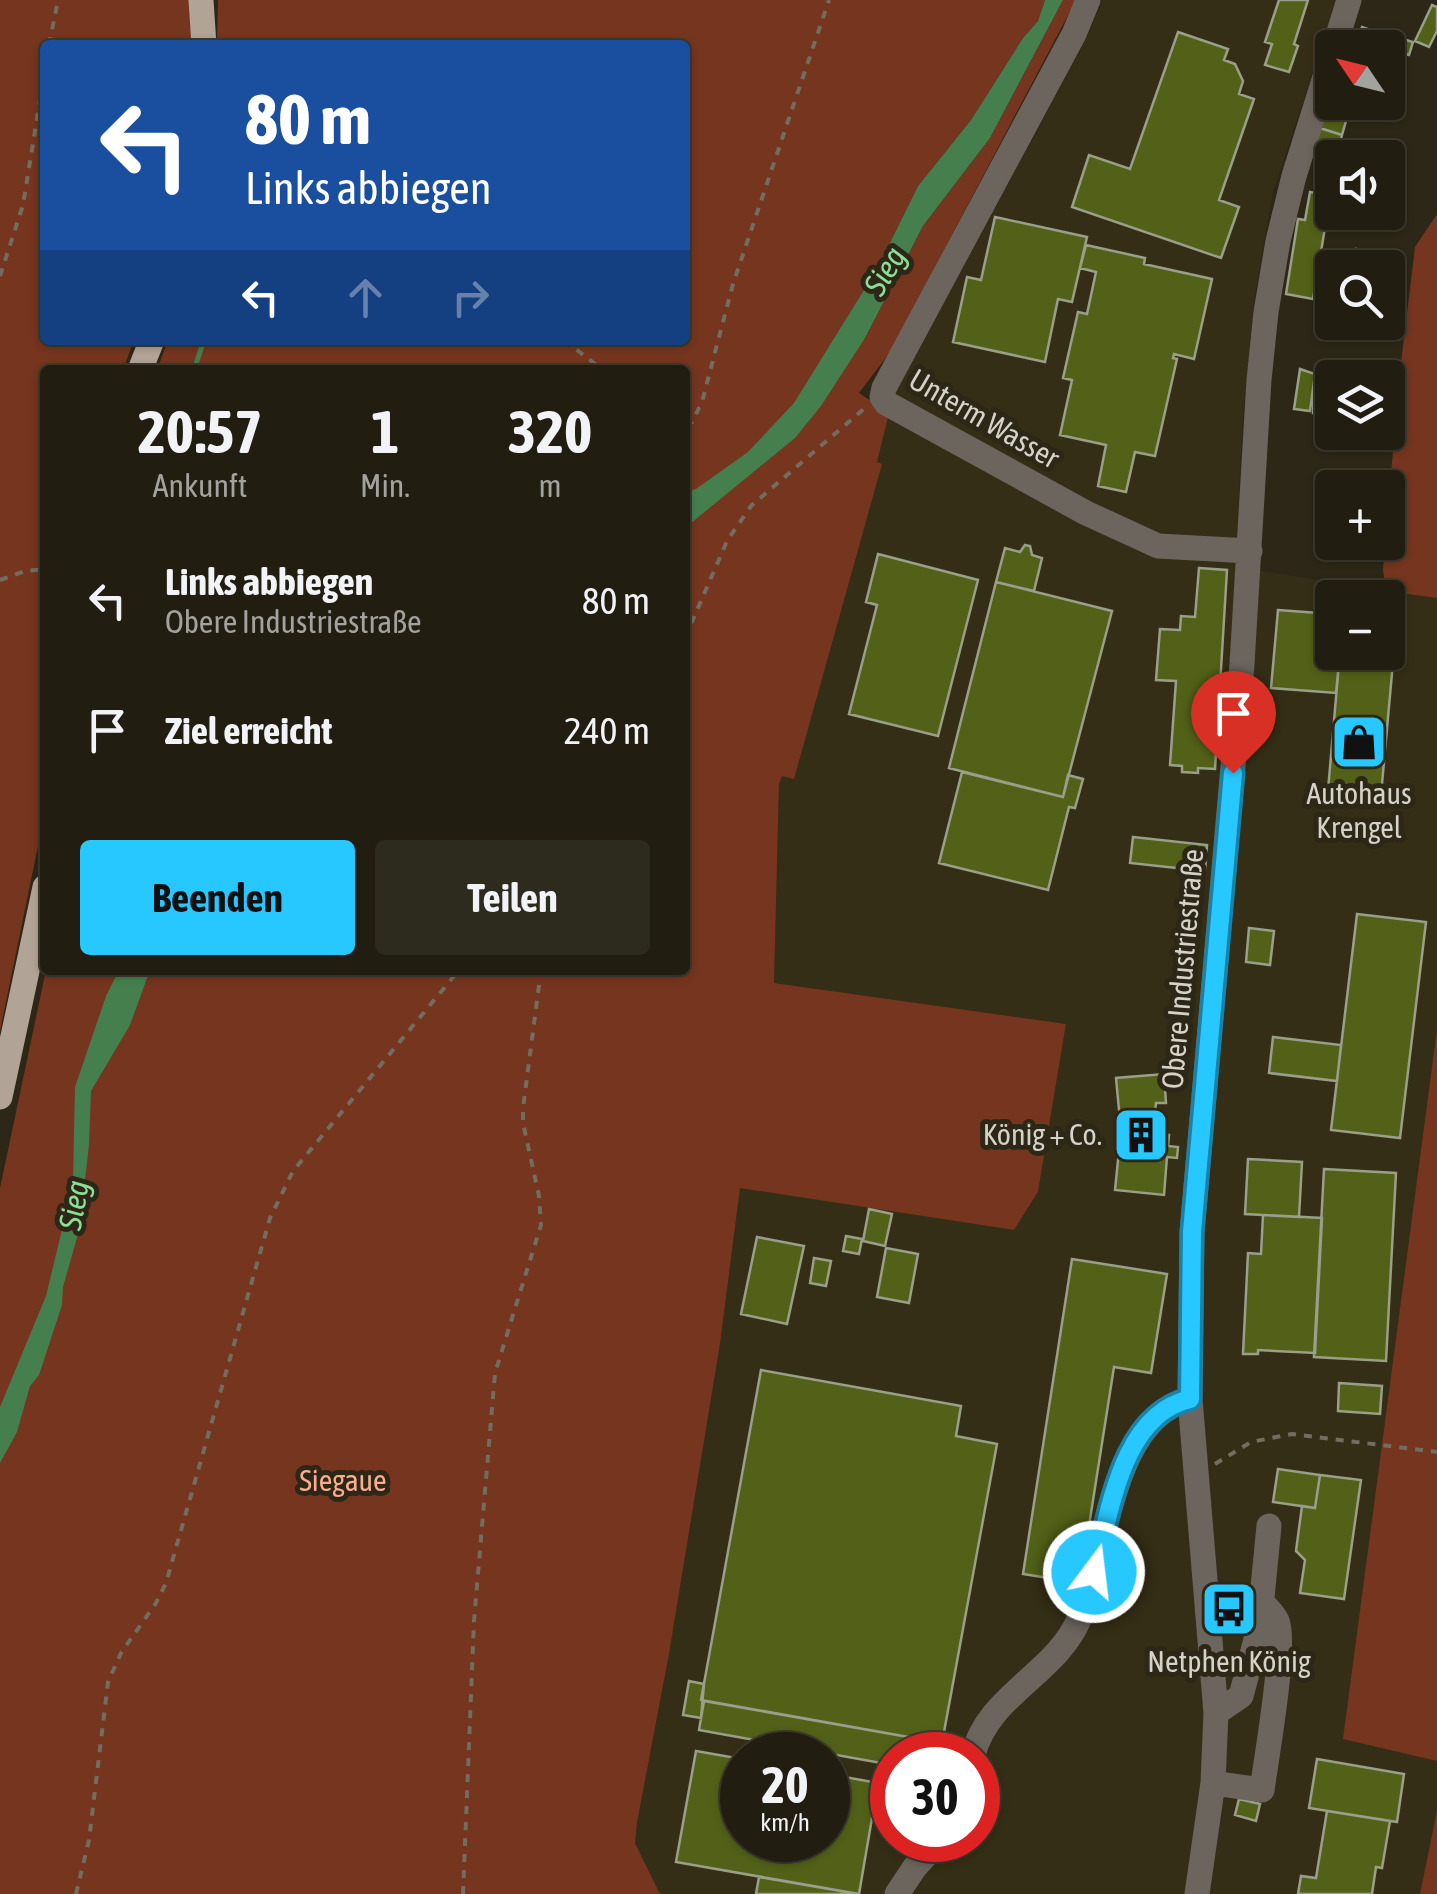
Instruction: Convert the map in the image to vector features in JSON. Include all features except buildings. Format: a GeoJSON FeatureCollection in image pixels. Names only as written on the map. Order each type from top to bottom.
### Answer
{"type":"FeatureCollection","features":[{"type":"Feature","properties":{"kind":"main road"},"geometry":{"type":"LineString","coordinates":[[201,0],[204,40]]}},
{"type":"Feature","properties":{"kind":"main road"},"geometry":{"type":"LineString","coordinates":[[0,1097],[40,910]]}},
{"type":"Feature","properties":{"kind":"street","name":"Unterm Wasser"},"geometry":{"type":"LineString","coordinates":[[1088,0],[1074,34],[916,326],[882,397],[886,403],[971,452],[1158,546],[1250,551]]}},
{"type":"Feature","properties":{"kind":"street","name":"Obere Industriestraße"},"geometry":{"type":"LineString","coordinates":[[1197,1894],[1213,1784],[1216,1714],[1190,1399],[1192,1232],[1250,551],[1259,380],[1278,240],[1311,113],[1349,0]]}},
{"type":"Feature","properties":{"kind":"street"},"geometry":{"type":"LineString","coordinates":[[982,1732],[995,1712],[1066,1644],[1079,1620],[1130,1454],[1150,1420],[1171,1404],[1190,1399]]}},
{"type":"Feature","properties":{"kind":"street"},"geometry":{"type":"LineString","coordinates":[[1216,1714],[1242,1696],[1259,1628],[1269,1526]]}},
{"type":"Feature","properties":{"kind":"street"},"geometry":{"type":"LineString","coordinates":[[1213,1784],[1262,1790],[1276,1693],[1279,1635],[1278,1622],[1262,1602]]}},
{"type":"Feature","properties":{"kind":"street"},"geometry":{"type":"LineString","coordinates":[[897,1894],[920,1862]]}},
{"type":"Feature","properties":{"kind":"path"},"geometry":{"type":"LineString","coordinates":[[50,40],[58,0]]}},
{"type":"Feature","properties":{"kind":"path"},"geometry":{"type":"LineString","coordinates":[[690,421],[702,402],[732,284],[828,0]]}},
{"type":"Feature","properties":{"kind":"path"},"geometry":{"type":"LineString","coordinates":[[0,276],[23,205],[40,99]]}},
{"type":"Feature","properties":{"kind":"path"},"geometry":{"type":"LineString","coordinates":[[570,345],[596,365]]}},
{"type":"Feature","properties":{"kind":"path"},"geometry":{"type":"LineString","coordinates":[[690,626],[727,541],[751,506],[853,416],[882,397]]}},
{"type":"Feature","properties":{"kind":"path"},"geometry":{"type":"LineString","coordinates":[[0,580],[40,570]]}},
{"type":"Feature","properties":{"kind":"path"},"geometry":{"type":"LineString","coordinates":[[77,1892],[95,1800],[108,1682],[121,1653],[166,1582],[270,1218],[293,1171],[454,975]]}},
{"type":"Feature","properties":{"kind":"path"},"geometry":{"type":"LineString","coordinates":[[463,1894],[474,1621],[496,1373],[541,1225],[540,1196],[522,1108],[540,975]]}},
{"type":"Feature","properties":{"kind":"path"},"geometry":{"type":"LineString","coordinates":[[1198,1474],[1250,1442],[1292,1434],[1437,1452]]}},
{"type":"Feature","properties":{"kind":"shaded area"},"geometry":{"type":"Polygon","coordinates":[[[1103,0],[1337,0],[1327,30],[1315,30],[1315,66],[1273,192],[1254,301],[1235,567],[1320,580],[1315,580],[1315,670],[1405,670],[1405,593],[1437,598],[1437,1029],[1344,1738],[1437,1761],[1437,1810],[1420,1894],[660,1894],[635,1843],[720,1344],[740,1187],[1014,1230],[1038,1192],[1066,1024],[774,983],[779,784],[866,506],[881,419],[1083,46],[1103,0]]]}},
{"type":"Feature","properties":{"kind":"green space"},"geometry":{"type":"Polygon","coordinates":[[[0,0],[189,0],[192,40],[40,40],[40,345],[132,345],[125,365],[40,365],[40,836],[0,1031],[0,0]]]}},
{"type":"Feature","properties":{"kind":"green space","name":"Siegaue"},"geometry":{"type":"Polygon","coordinates":[[[218,0],[1045,0],[1038,21],[971,120],[918,186],[877,269],[817,367],[865,338],[923,226],[990,138],[1063,0],[1076,0],[890,352],[859,393],[889,413],[877,462],[882,464],[794,779],[782,776],[779,784],[774,983],[1066,1024],[1038,1192],[1014,1230],[740,1188],[720,1344],[637,1823],[635,1843],[660,1894],[0,1894],[0,1188],[45,975],[690,975],[690,365],[159,365],[166,345],[690,345],[690,40],[217,40],[218,0]]]}},
{"type":"Feature","properties":{"kind":"green space"},"geometry":{"type":"Polygon","coordinates":[[[1437,214],[1437,598],[1405,594],[1405,580],[1384,580],[1383,570],[1384,560],[1405,560],[1405,470],[1391,470],[1393,450],[1405,450],[1405,360],[1401,360],[1415,247],[1437,214]]]}},
{"type":"Feature","properties":{"kind":"green space"},"geometry":{"type":"Polygon","coordinates":[[[1437,1029],[1437,1761],[1343,1739],[1437,1029]]]}},
{"type":"Feature","properties":{"kind":"green space"},"geometry":{"type":"Polygon","coordinates":[[[1437,1810],[1437,1894],[1420,1894],[1437,1810]]]}},
{"type":"Feature","properties":{"kind":"water","name":"Sieg"},"geometry":{"type":"Polygon","coordinates":[[[1045,0],[1063,0],[990,138],[923,226],[865,338],[821,406],[795,438],[690,524],[690,491],[748,452],[794,403],[877,269],[918,186],[971,120],[1038,21],[1045,0]]]}},
{"type":"Feature","properties":{"kind":"water","name":"Sieg"},"geometry":{"type":"Polygon","coordinates":[[[116,975],[148,975],[130,1025],[91,1091],[80,1227],[63,1287],[62,1305],[39,1375],[30,1386],[17,1432],[0,1463],[0,1407],[46,1296],[73,1179],[75,1087],[116,975]]]}},
{"type":"Feature","properties":{"kind":"waterway"},"geometry":{"type":"LineString","coordinates":[[196,365],[202,345]]}},
{"type":"Feature","properties":{"kind":"place","name":"Autohaus Krengel"},"geometry":{"type":"Point","coordinates":[1359,742]}},
{"type":"Feature","properties":{"kind":"place","name":"König + Co."},"geometry":{"type":"Point","coordinates":[1141,1135]}},
{"type":"Feature","properties":{"kind":"place","name":"Netphen König"},"geometry":{"type":"Point","coordinates":[1229,1609]}},
{"type":"Feature","properties":{"kind":"route"},"geometry":{"type":"LineString","coordinates":[[1094,1572],[1130,1454],[1150,1420],[1171,1404],[1190,1399],[1192,1232],[1233,773]]}}]}
